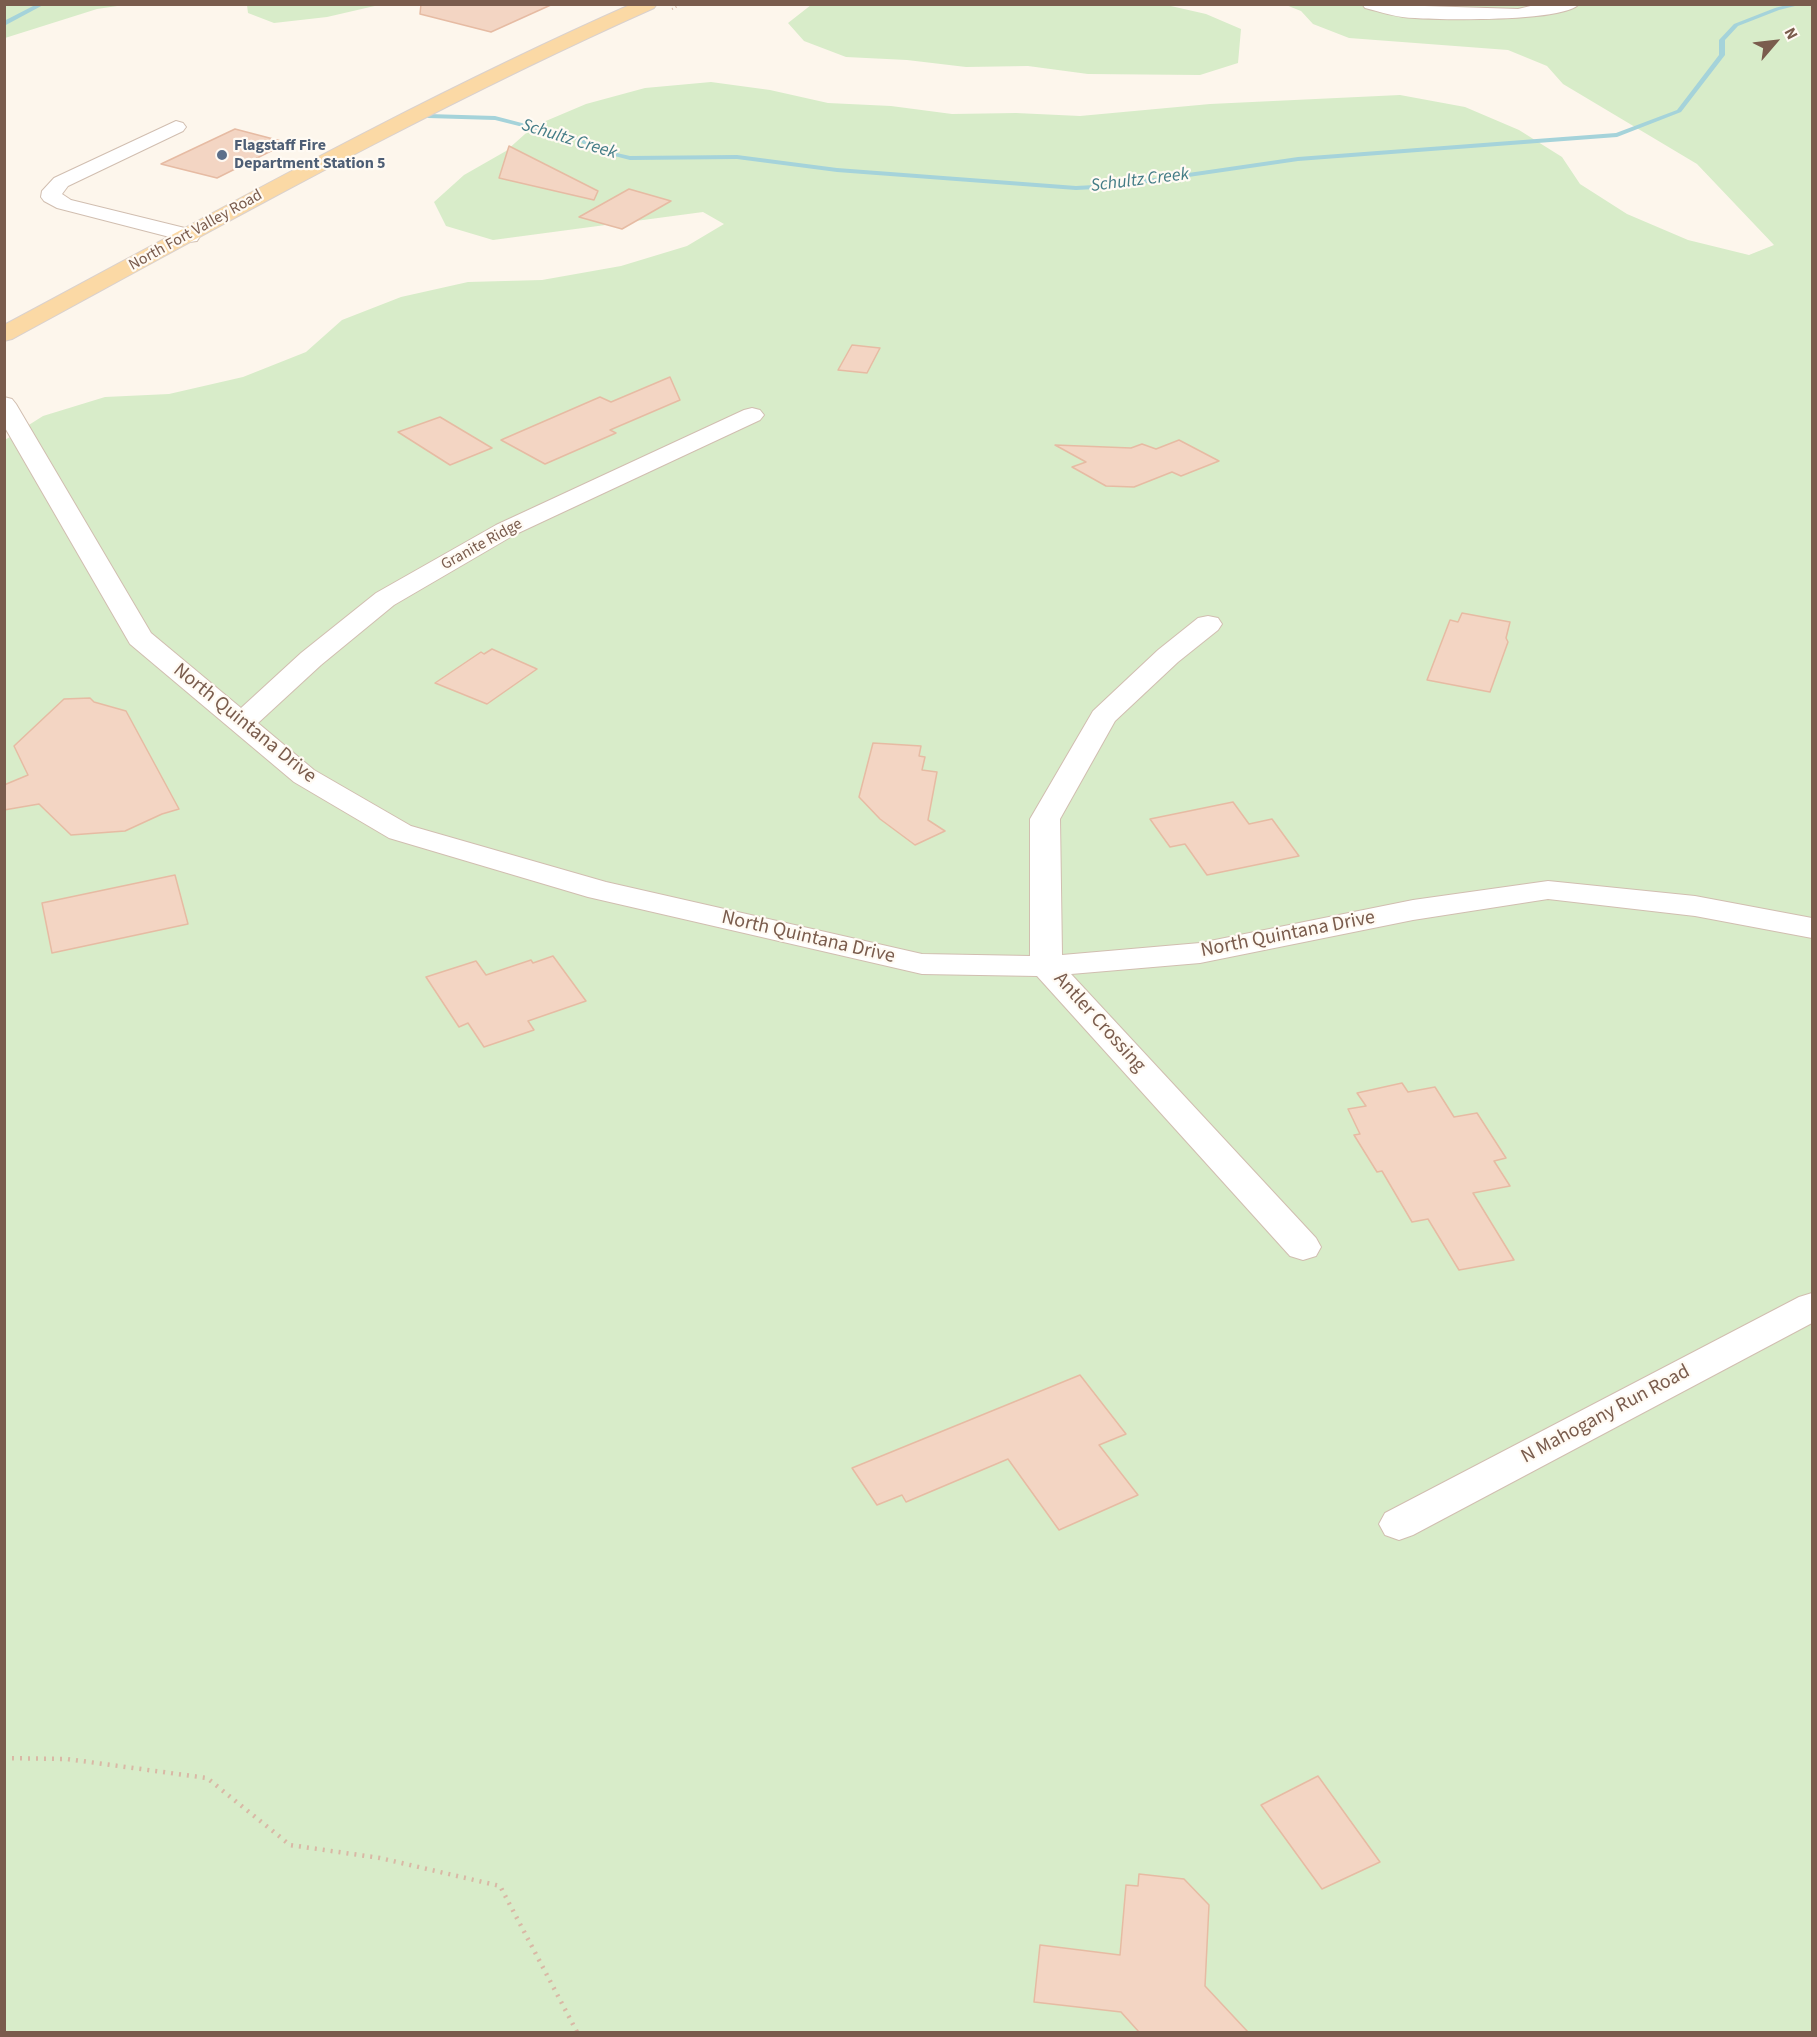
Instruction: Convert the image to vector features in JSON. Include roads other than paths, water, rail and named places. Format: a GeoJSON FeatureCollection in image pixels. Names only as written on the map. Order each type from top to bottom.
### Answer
{"type":"FeatureCollection","features":[{"type":"Feature","properties":{"kind":"main road","name":"North Fort Valley Road"},"geometry":{"type":"LineString","coordinates":[[4,334],[189,236],[388,126],[530,55],[648,4]]}},
{"type":"Feature","properties":{"kind":"street"},"geometry":{"type":"LineString","coordinates":[[1371,4],[1412,13],[1506,14],[1570,4]]}},
{"type":"Feature","properties":{"kind":"street"},"geometry":{"type":"LineString","coordinates":[[176,127],[62,182],[52,191],[51,197],[64,204],[189,236]]}},
{"type":"Feature","properties":{"kind":"street","name":"North Quintana Drive"},"geometry":{"type":"LineString","coordinates":[[4,404],[140,638],[304,776],[400,832],[599,890],[922,964],[1046,966],[1200,953],[1413,910],[1548,890],[1695,906],[1812,928]]}},
{"type":"Feature","properties":{"kind":"street","name":"Granite Ridge"},"geometry":{"type":"LineString","coordinates":[[241,723],[311,659],[385,599],[506,530],[752,415]]}},
{"type":"Feature","properties":{"kind":"street","name":"Antler Crossing"},"geometry":{"type":"LineString","coordinates":[[1208,624],[1168,656],[1103,717],[1044,819],[1046,966],[1303,1247]]}},
{"type":"Feature","properties":{"kind":"street","name":"N Mahogany Run Road"},"geometry":{"type":"LineString","coordinates":[[1399,1524],[1812,1307]]}},
{"type":"Feature","properties":{"kind":"waterway"},"geometry":{"type":"LineString","coordinates":[[4,24],[42,4]]}},
{"type":"Feature","properties":{"kind":"waterway","name":"Schultz Creek"},"geometry":{"type":"LineString","coordinates":[[428,116],[495,118],[581,140],[597,150],[630,158],[737,157],[837,170],[1076,188],[1113,186],[1298,159],[1617,135],[1679,111],[1722,55],[1722,40],[1736,25],[1777,9],[1800,4]]}},
{"type":"Feature","properties":{"kind":"place","name":"Flagstaff Fire Department Station 5"},"geometry":{"type":"Point","coordinates":[222,155]}}]}
